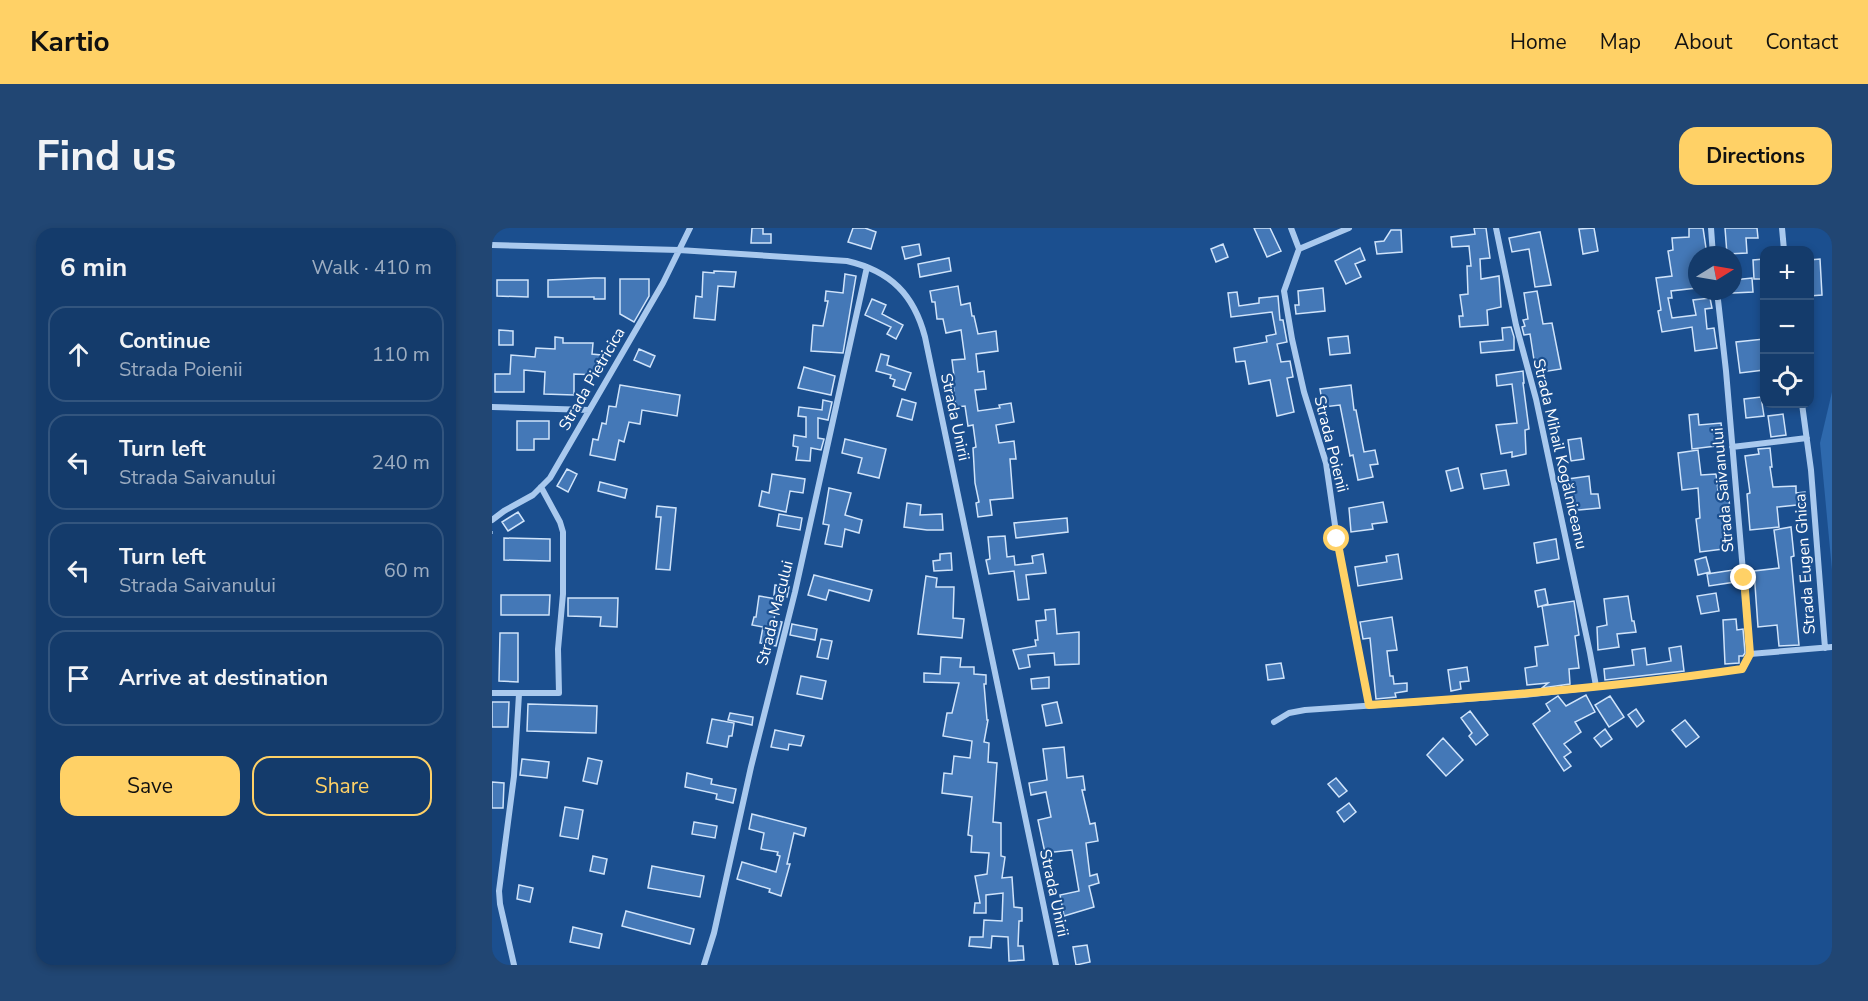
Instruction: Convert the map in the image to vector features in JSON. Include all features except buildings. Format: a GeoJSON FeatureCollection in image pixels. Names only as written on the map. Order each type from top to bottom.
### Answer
{"type":"FeatureCollection","features":[{"type":"Feature","properties":{"kind":"street","name":"Strada Pietricica"},"geometry":{"type":"LineString","coordinates":[[492,520],[533,495],[558,464],[663,283],[690,228]]}},
{"type":"Feature","properties":{"kind":"street"},"geometry":{"type":"LineString","coordinates":[[1291,228],[1299,249],[1348,228]]}},
{"type":"Feature","properties":{"kind":"street","name":"Strada Mihail Kogălniceanu"},"geometry":{"type":"LineString","coordinates":[[1496,228],[1516,325],[1536,399],[1596,686]]}},
{"type":"Feature","properties":{"kind":"street"},"geometry":{"type":"LineString","coordinates":[[1711,228],[1712,246]]}},
{"type":"Feature","properties":{"kind":"street"},"geometry":{"type":"LineString","coordinates":[[1782,228],[1784,246]]}},
{"type":"Feature","properties":{"kind":"street","name":"Strada Unirii"},"geometry":{"type":"LineString","coordinates":[[492,245],[679,250],[847,261],[867,267],[886,277],[897,285],[915,307],[921,322],[1056,965]]}},
{"type":"Feature","properties":{"kind":"street","name":"Strada Poienii"},"geometry":{"type":"LineString","coordinates":[[1299,249],[1284,291],[1304,392],[1326,463],[1337,539],[1369,705]]}},
{"type":"Feature","properties":{"kind":"street","name":"Strada Macului"},"geometry":{"type":"LineString","coordinates":[[705,965],[795,592],[867,267]]}},
{"type":"Feature","properties":{"kind":"street","name":"Strada Saivanului"},"geometry":{"type":"LineString","coordinates":[[1718,300],[1750,654]]}},
{"type":"Feature","properties":{"kind":"street"},"geometry":{"type":"LineString","coordinates":[[492,407],[589,410]]}},
{"type":"Feature","properties":{"kind":"street","name":"Strada Eugen Ghica"},"geometry":{"type":"LineString","coordinates":[[1750,654],[1829,648],[1803,408]]}},
{"type":"Feature","properties":{"kind":"street"},"geometry":{"type":"LineString","coordinates":[[1732,447],[1807,438]]}},
{"type":"Feature","properties":{"kind":"street"},"geometry":{"type":"LineString","coordinates":[[492,693],[559,693],[558,649],[564,552],[560,522],[541,487]]}},
{"type":"Feature","properties":{"kind":"street"},"geometry":{"type":"LineString","coordinates":[[1274,722],[1289,713],[1305,710],[1524,695],[1742,669],[1750,654]]}},
{"type":"Feature","properties":{"kind":"street"},"geometry":{"type":"LineString","coordinates":[[514,965],[499,891],[514,776],[519,694]]}},
{"type":"Feature","properties":{"kind":"shaded area"},"geometry":{"type":"Polygon","coordinates":[[[1832,392],[1832,570],[1820,443],[1832,392]]]}},
{"type":"Feature","properties":{"kind":"route"},"geometry":{"type":"LineString","coordinates":[[1337,539],[1369,705],[1524,695],[1742,669],[1750,654],[1744,578]]}}]}
